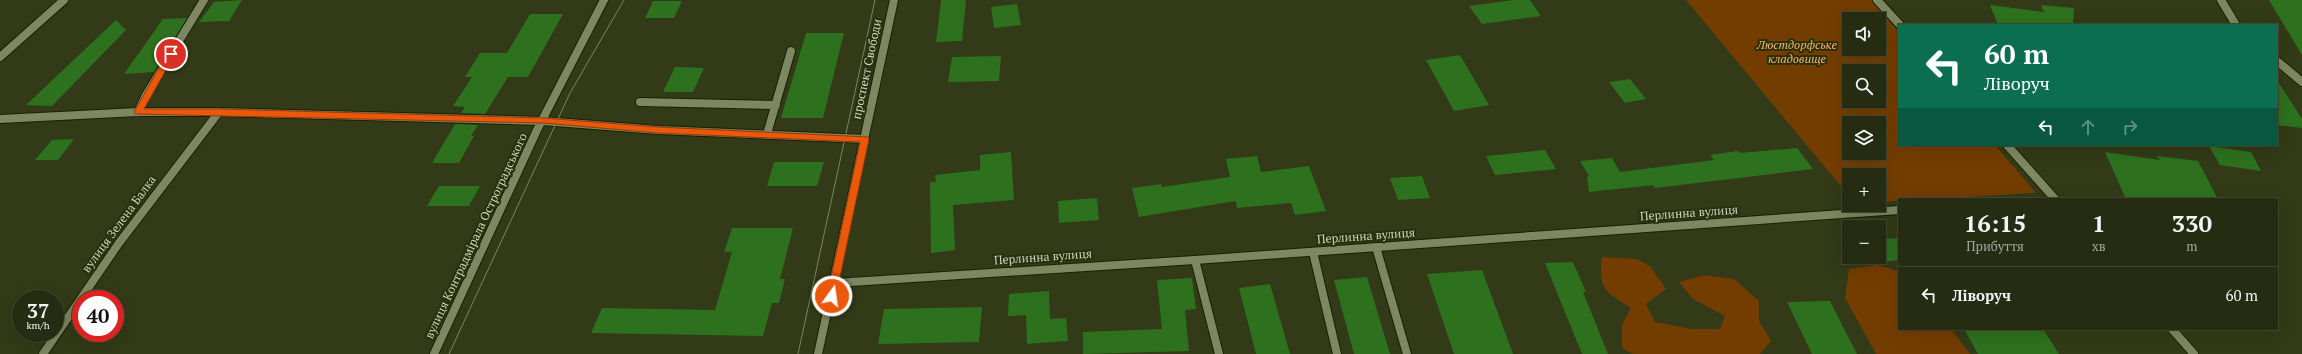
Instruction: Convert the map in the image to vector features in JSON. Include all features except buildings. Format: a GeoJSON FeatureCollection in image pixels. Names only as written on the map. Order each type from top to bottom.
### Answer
{"type":"FeatureCollection","features":[{"type":"Feature","properties":{"kind":"street"},"geometry":{"type":"LineString","coordinates":[[0,57],[64,0]]}},
{"type":"Feature","properties":{"kind":"street"},"geometry":{"type":"LineString","coordinates":[[138,112],[146,95],[204,0]]}},
{"type":"Feature","properties":{"kind":"street","name":"вулиця Контрадмірала Остроградського"},"geometry":{"type":"LineString","coordinates":[[434,354],[543,121],[604,0]]}},
{"type":"Feature","properties":{"kind":"street","name":"проспект Свободи"},"geometry":{"type":"LineString","coordinates":[[818,354],[835,283],[894,0]]}},
{"type":"Feature","properties":{"kind":"street"},"geometry":{"type":"LineString","coordinates":[[1877,0],[1899,24]]}},
{"type":"Feature","properties":{"kind":"street"},"geometry":{"type":"LineString","coordinates":[[2221,0],[2235,24]]}},
{"type":"Feature","properties":{"kind":"street"},"geometry":{"type":"LineString","coordinates":[[767,134],[791,51]]}},
{"type":"Feature","properties":{"kind":"street"},"geometry":{"type":"LineString","coordinates":[[2278,62],[2302,82]]}},
{"type":"Feature","properties":{"kind":"street"},"geometry":{"type":"LineString","coordinates":[[640,102],[776,105]]}},
{"type":"Feature","properties":{"kind":"street"},"geometry":{"type":"LineString","coordinates":[[0,120],[138,112],[219,112],[543,121],[658,130],[865,139]]}},
{"type":"Feature","properties":{"kind":"street","name":"вулиця Зелена Балка"},"geometry":{"type":"LineString","coordinates":[[43,354],[119,243],[219,112]]}},
{"type":"Feature","properties":{"kind":"street"},"geometry":{"type":"LineString","coordinates":[[2008,146],[2054,198]]}},
{"type":"Feature","properties":{"kind":"street","name":"Перлинна вулиця"},"geometry":{"type":"LineString","coordinates":[[835,283],[1313,252],[1898,210]]}},
{"type":"Feature","properties":{"kind":"street"},"geometry":{"type":"LineString","coordinates":[[1376,247],[1408,354]]}},
{"type":"Feature","properties":{"kind":"street"},"geometry":{"type":"LineString","coordinates":[[1313,252],[1337,354]]}},
{"type":"Feature","properties":{"kind":"street"},"geometry":{"type":"LineString","coordinates":[[1195,260],[1219,354]]}},
{"type":"Feature","properties":{"kind":"street"},"geometry":{"type":"LineString","coordinates":[[2173,330],[2194,354]]}},
{"type":"Feature","properties":{"kind":"green space","name":"Люстдорфське кладовище"},"geometry":{"type":"Polygon","coordinates":[[[1686,0],[1871,0],[1882,12],[1842,12],[1842,56],[1886,56],[1886,17],[1898,31],[1898,146],[1996,146],[2036,193],[1949,198],[1898,198],[1898,201],[1886,202],[1886,168],[1842,168],[1842,188],[1686,0]]]}},
{"type":"Feature","properties":{"kind":"green space"},"geometry":{"type":"Polygon","coordinates":[[[1602,257],[1637,259],[1650,266],[1666,289],[1646,304],[1655,322],[1692,329],[1720,329],[1725,316],[1693,299],[1679,282],[1704,275],[1734,279],[1759,301],[1759,321],[1771,341],[1760,354],[1633,354],[1622,348],[1622,325],[1631,308],[1615,298],[1605,288],[1601,276],[1602,257]]]}},
{"type":"Feature","properties":{"kind":"green space"},"geometry":{"type":"Polygon","coordinates":[[[1877,265],[1898,271],[1898,330],[1952,330],[1970,354],[1876,354],[1845,298],[1849,269],[1877,265]]]}},
{"type":"Feature","properties":{"kind":"tram line"},"geometry":{"type":"LineString","coordinates":[[449,354],[570,93],[624,0]]}},
{"type":"Feature","properties":{"kind":"tram line"},"geometry":{"type":"LineString","coordinates":[[798,354],[875,0]]}},
{"type":"Feature","properties":{"kind":"route"},"geometry":{"type":"LineString","coordinates":[[171,54],[146,95],[138,112],[219,112],[543,121],[658,130],[865,139],[832,296]]}}]}
